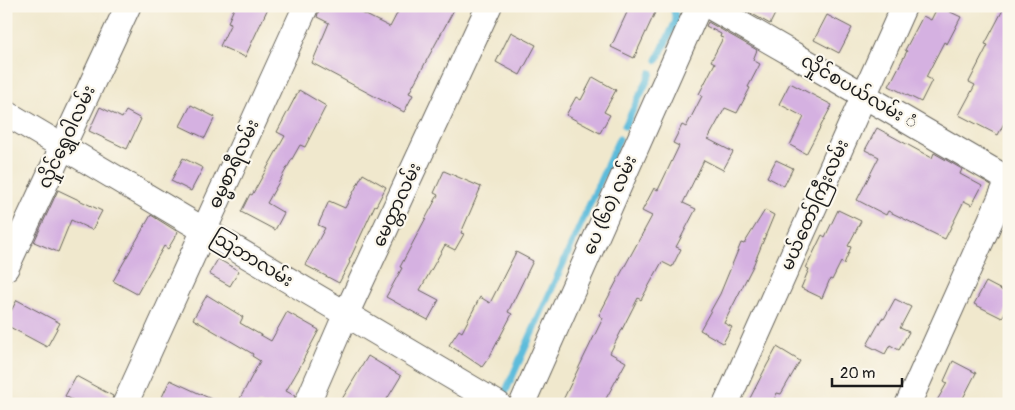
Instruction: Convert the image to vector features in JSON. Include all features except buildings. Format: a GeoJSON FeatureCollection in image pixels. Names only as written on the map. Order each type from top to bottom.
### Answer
{"type":"FeatureCollection","features":[{"type":"Feature","properties":{"kind":"street","name":"လှိုင်ရွှေဝါလမ်း"},"geometry":{"type":"LineString","coordinates":[[6,268],[128,6]]}},
{"type":"Feature","properties":{"kind":"street","name":"ဓမ္မစာရီလမ်း"},"geometry":{"type":"LineString","coordinates":[[125,404],[306,6]]}},
{"type":"Feature","properties":{"kind":"street","name":"မေတ္တာလမ်း"},"geometry":{"type":"LineString","coordinates":[[307,404],[346,314],[489,6]]}},
{"type":"Feature","properties":{"kind":"street","name":"ပေ (၆၀) လမ်း"},"geometry":{"type":"LineString","coordinates":[[522,404],[699,6]]}},
{"type":"Feature","properties":{"kind":"street","name":"လှိုင်စပယ်လမ်း ံ"},"geometry":{"type":"LineString","coordinates":[[709,6],[1009,179]]}},
{"type":"Feature","properties":{"kind":"street","name":"မယ်တော်ကြီးလမ်း"},"geometry":{"type":"LineString","coordinates":[[726,404],[904,6]]}},
{"type":"Feature","properties":{"kind":"street","name":"သြဘာလမ်း"},"geometry":{"type":"LineString","coordinates":[[6,113],[62,148],[498,404]]}},
{"type":"Feature","properties":{"kind":"street"},"geometry":{"type":"LineString","coordinates":[[908,404],[1009,179]]}},
{"type":"Feature","properties":{"kind":"waterway"},"geometry":{"type":"LineString","coordinates":[[657,60],[676,21],[673,6]]}},
{"type":"Feature","properties":{"kind":"waterway"},"geometry":{"type":"LineString","coordinates":[[625,126],[651,73]]}},
{"type":"Feature","properties":{"kind":"waterway"},"geometry":{"type":"LineString","coordinates":[[504,395],[619,139]]}}]}
